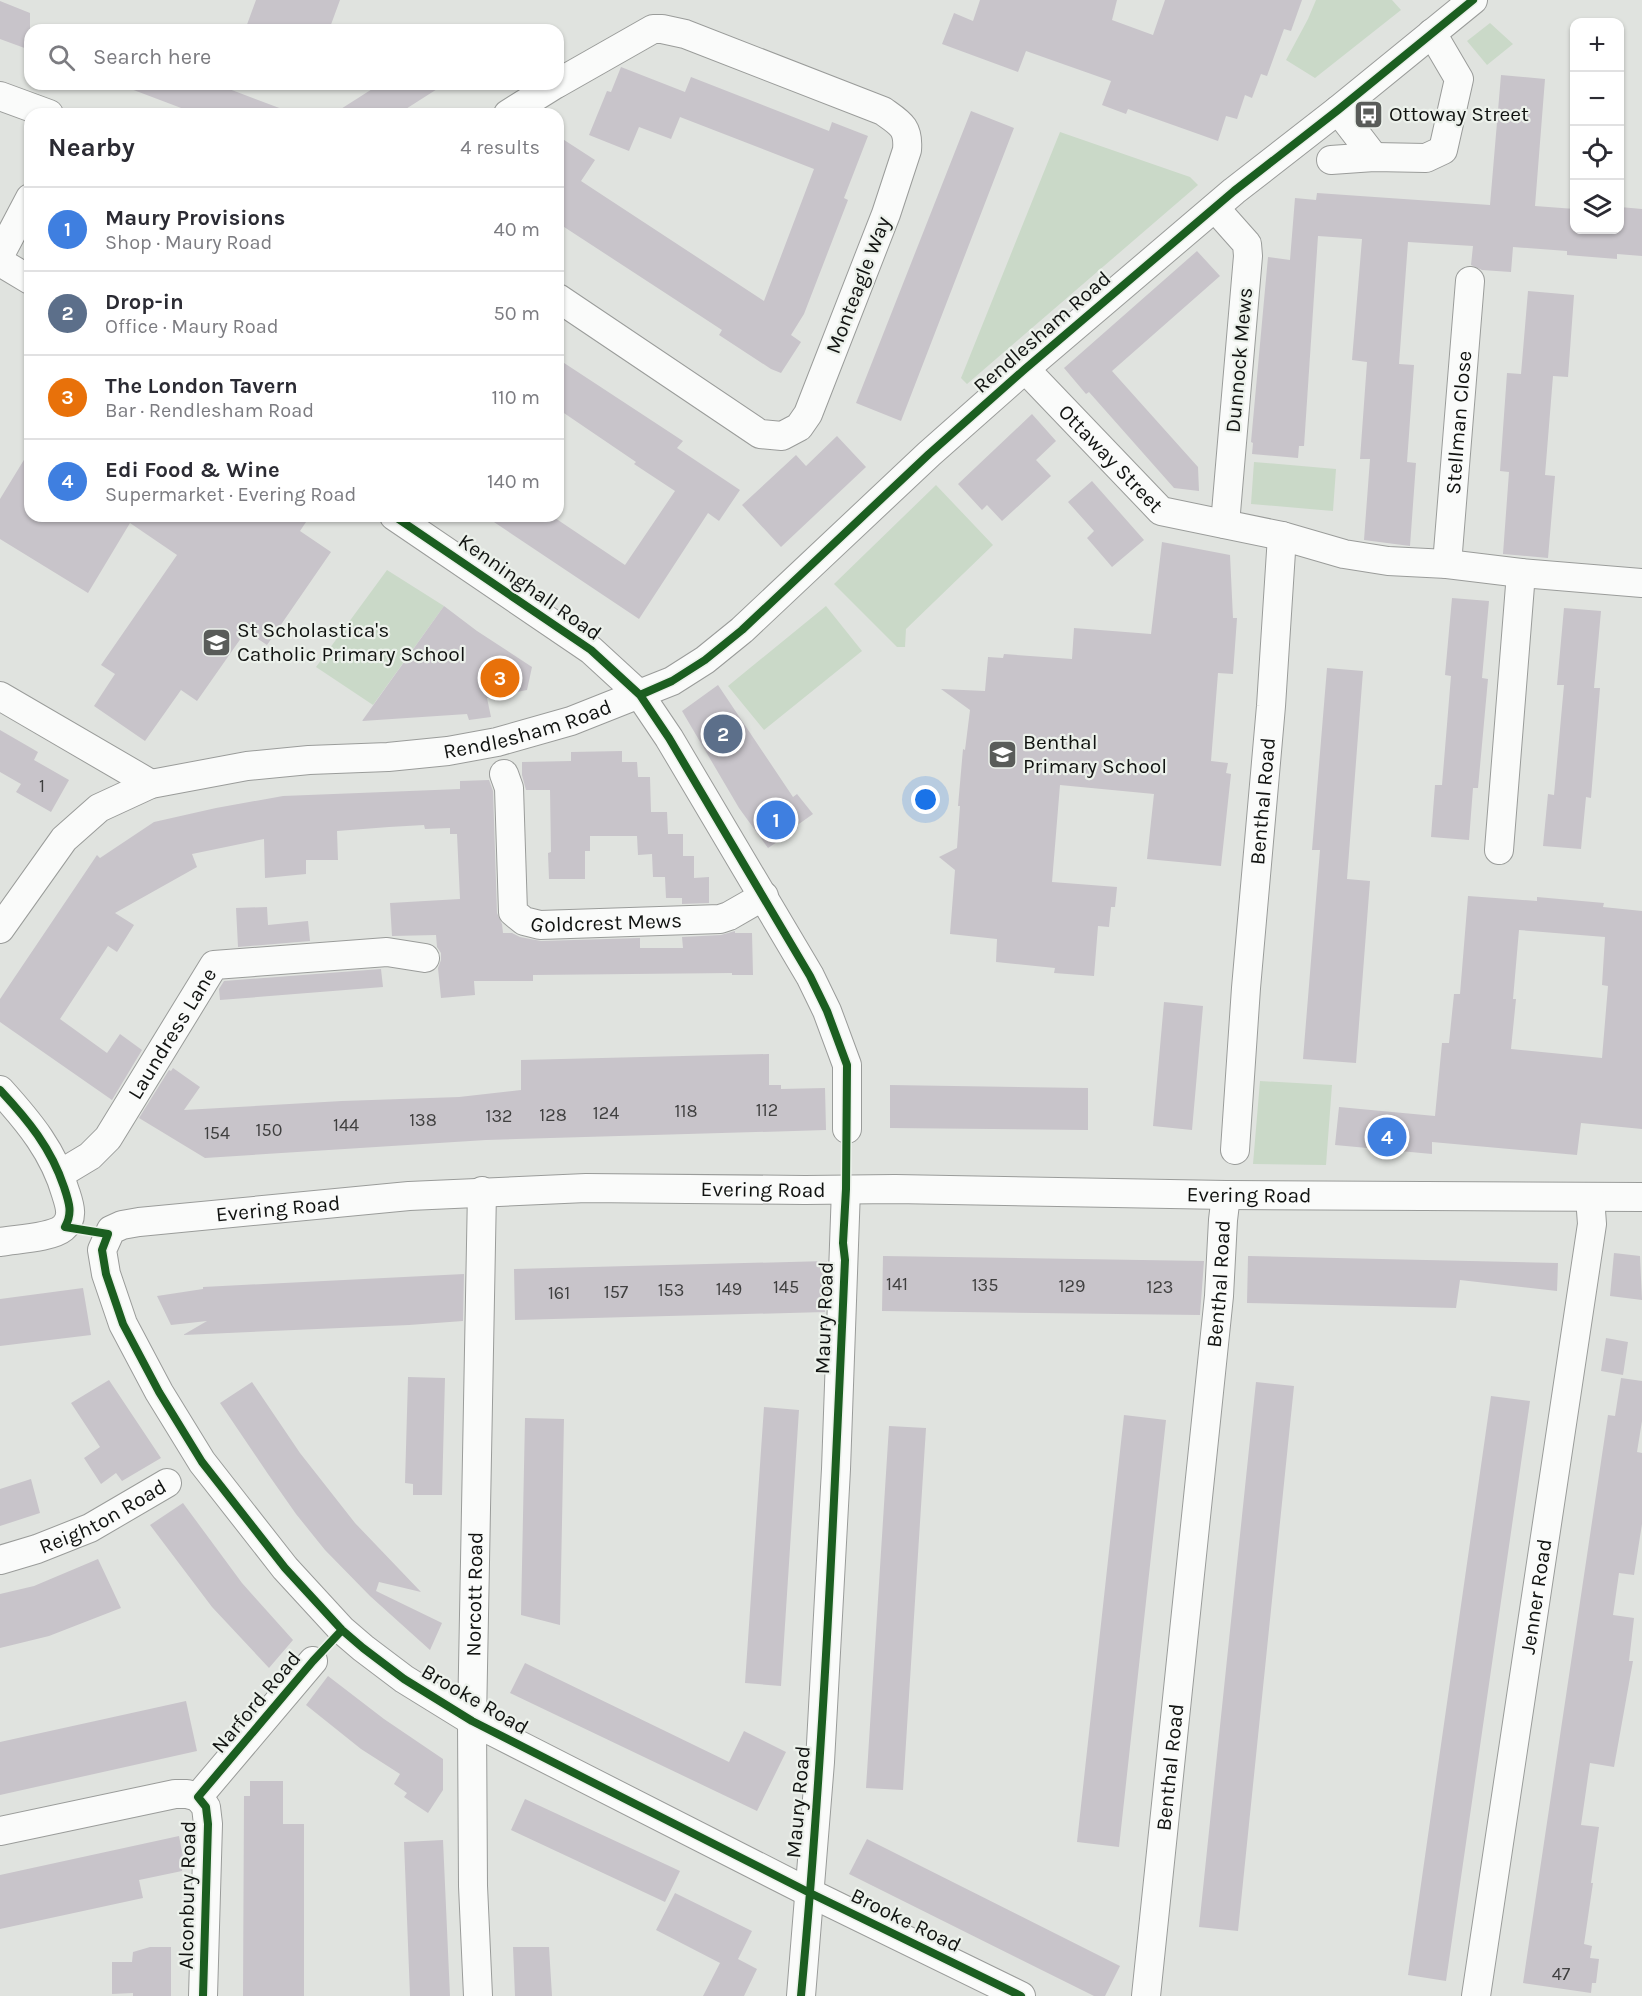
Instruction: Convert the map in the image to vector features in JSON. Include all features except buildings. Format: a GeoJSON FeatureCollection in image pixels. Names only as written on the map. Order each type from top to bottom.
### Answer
{"type":"FeatureCollection","features":[{"type":"Feature","properties":{"kind":"street","name":"Rendlesham Road"},"geometry":{"type":"LineString","coordinates":[[0,929],[64,839],[99,808],[151,784],[247,766],[309,760],[388,758],[497,742],[571,721],[672,681],[705,660],[742,630],[929,454],[1024,369],[1258,172],[1473,0]]}},
{"type":"Feature","properties":{"kind":"street","name":"Monteagle Way"},"geometry":{"type":"LineString","coordinates":[[564,79],[653,29],[662,29],[686,34],[883,111],[903,125],[908,140],[907,150],[886,214],[808,414],[800,427],[782,436],[760,434],[564,301]]}},
{"type":"Feature","properties":{"kind":"street"},"geometry":{"type":"LineString","coordinates":[[1331,160],[1374,156],[1426,158],[1443,150],[1459,79],[1432,33]]}},
{"type":"Feature","properties":{"kind":"street"},"geometry":{"type":"LineString","coordinates":[[517,108],[546,90]]}},
{"type":"Feature","properties":{"kind":"street"},"geometry":{"type":"LineString","coordinates":[[0,96],[33,108]]}},
{"type":"Feature","properties":{"kind":"street"},"geometry":{"type":"LineString","coordinates":[[1338,110],[1374,156]]}},
{"type":"Feature","properties":{"kind":"street","name":"Dunnock Mews"},"geometry":{"type":"LineString","coordinates":[[1215,208],[1247,244],[1248,256],[1226,524]]}},
{"type":"Feature","properties":{"kind":"street"},"geometry":{"type":"LineString","coordinates":[[0,255],[24,209]]}},
{"type":"Feature","properties":{"kind":"street"},"geometry":{"type":"LineString","coordinates":[[0,262],[24,276]]}},
{"type":"Feature","properties":{"kind":"street","name":"Stellman Close"},"geometry":{"type":"LineString","coordinates":[[1447,564],[1470,281]]}},
{"type":"Feature","properties":{"kind":"street","name":"Ottaway Street"},"geometry":{"type":"LineString","coordinates":[[1024,369],[1161,511],[1282,536]]}},
{"type":"Feature","properties":{"kind":"street","name":"Kenninghall Road"},"geometry":{"type":"LineString","coordinates":[[403,522],[591,650],[640,695]]}},
{"type":"Feature","properties":{"kind":"street"},"geometry":{"type":"LineString","coordinates":[[1282,536],[1344,554],[1388,561],[1447,564],[1642,584]]}},
{"type":"Feature","properties":{"kind":"street","name":"Benthal Road"},"geometry":{"type":"LineString","coordinates":[[1235,1150],[1246,988],[1271,706],[1282,536]]}},
{"type":"Feature","properties":{"kind":"street"},"geometry":{"type":"LineString","coordinates":[[1499,850],[1521,573]]}},
{"type":"Feature","properties":{"kind":"street"},"geometry":{"type":"LineString","coordinates":[[640,695],[669,738],[764,896],[810,976],[827,1011],[847,1065],[847,1129]]}},
{"type":"Feature","properties":{"kind":"street"},"geometry":{"type":"LineString","coordinates":[[0,696],[151,784]]}},
{"type":"Feature","properties":{"kind":"street","name":"Goldcrest Mews"},"geometry":{"type":"LineString","coordinates":[[504,774],[509,788],[513,912],[524,921],[540,925],[720,919],[764,896]]}},
{"type":"Feature","properties":{"kind":"street","name":"Laundress Lane"},"geometry":{"type":"LineString","coordinates":[[60,1174],[90,1156],[108,1138],[214,965],[387,952],[425,958]]}},
{"type":"Feature","properties":{"kind":"street"},"geometry":{"type":"LineString","coordinates":[[0,1090],[36,1132],[52,1156],[71,1211],[65,1227],[52,1233],[0,1242]]}},
{"type":"Feature","properties":{"kind":"street","name":"Evering Road"},"geometry":{"type":"LineString","coordinates":[[108,1234],[116,1227],[139,1222],[409,1196],[586,1188],[1642,1197]]}},
{"type":"Feature","properties":{"kind":"street","name":"Maury Road"},"geometry":{"type":"LineString","coordinates":[[801,1996],[820,1762],[835,1493],[846,1189]]}},
{"type":"Feature","properties":{"kind":"street","name":"Norcott Road"},"geometry":{"type":"LineString","coordinates":[[478,1996],[473,1886],[472,1721],[482,1191]]}},
{"type":"Feature","properties":{"kind":"street","name":"Benthal Road"},"geometry":{"type":"LineString","coordinates":[[1146,1996],[1219,1296],[1226,1195]]}},
{"type":"Feature","properties":{"kind":"street","name":"Jenner Road"},"geometry":{"type":"LineString","coordinates":[[1476,1996],[1592,1224],[1590,1197]]}},
{"type":"Feature","properties":{"kind":"street","name":"Brooke Road"},"geometry":{"type":"LineString","coordinates":[[108,1234],[102,1250],[103,1264],[123,1324],[159,1392],[202,1462],[285,1568],[342,1630],[404,1679],[472,1721],[810,1893],[1021,1996]]}},
{"type":"Feature","properties":{"kind":"street","name":"Reighton Road"},"geometry":{"type":"LineString","coordinates":[[0,1560],[37,1549],[90,1528],[167,1483]]}},
{"type":"Feature","properties":{"kind":"street","name":"Narford Road"},"geometry":{"type":"LineString","coordinates":[[198,1797],[313,1661]]}},
{"type":"Feature","properties":{"kind":"street"},"geometry":{"type":"LineString","coordinates":[[0,1831],[175,1794],[198,1797]]}},
{"type":"Feature","properties":{"kind":"street","name":"Alconbury Road"},"geometry":{"type":"LineString","coordinates":[[198,1797],[206,1808],[208,1824],[203,1996]]}},
{"type":"Feature","properties":{"kind":"green space"},"geometry":{"type":"Polygon","coordinates":[[[1316,0],[1392,0],[1401,10],[1315,78],[1286,60],[1316,0]]]}},
{"type":"Feature","properties":{"kind":"green space"},"geometry":{"type":"Polygon","coordinates":[[[1490,23],[1513,44],[1487,65],[1467,41],[1490,23]]]}},
{"type":"Feature","properties":{"kind":"green space"},"geometry":{"type":"Polygon","coordinates":[[[1060,132],[1190,177],[1198,185],[967,384],[961,378],[1060,132]]]}},
{"type":"Feature","properties":{"kind":"green space"},"geometry":{"type":"Polygon","coordinates":[[[1254,462],[1336,469],[1333,511],[1251,504],[1254,462]]]}},
{"type":"Feature","properties":{"kind":"green space"},"geometry":{"type":"Polygon","coordinates":[[[936,485],[993,545],[906,629],[905,647],[897,647],[834,584],[936,485]]]}},
{"type":"Feature","properties":{"kind":"green space"},"geometry":{"type":"Polygon","coordinates":[[[387,570],[444,606],[373,705],[316,667],[387,570]]]}},
{"type":"Feature","properties":{"kind":"green space"},"geometry":{"type":"Polygon","coordinates":[[[826,606],[862,651],[764,730],[728,686],[826,606]]]}},
{"type":"Feature","properties":{"kind":"green space"},"geometry":{"type":"Polygon","coordinates":[[[1260,1081],[1332,1085],[1326,1165],[1253,1164],[1260,1081]]]}},
{"type":"Feature","properties":{"kind":"cycle path"},"geometry":{"type":"LineString","coordinates":[[640,695],[672,681],[705,660],[742,630],[929,454],[1025,369],[1234,191],[1473,0]]}},
{"type":"Feature","properties":{"kind":"cycle path"},"geometry":{"type":"LineString","coordinates":[[403,522],[591,650],[640,695],[669,738],[810,976],[827,1011],[847,1065],[843,1243],[845,1260],[832,1536],[816,1812],[801,1996]]}},
{"type":"Feature","properties":{"kind":"cycle path"},"geometry":{"type":"LineString","coordinates":[[0,1090],[29,1124],[59,1173],[69,1203],[70,1212],[65,1227],[108,1234],[102,1250],[106,1274],[123,1324],[159,1392],[202,1462],[285,1568],[342,1630],[404,1679],[472,1721],[810,1893],[1021,1996]]}},
{"type":"Feature","properties":{"kind":"cycle path"},"geometry":{"type":"LineString","coordinates":[[203,1996],[208,1824],[206,1807],[198,1797],[342,1630]]}},
{"type":"Feature","properties":{"kind":"place","name":"Ottoway Street"},"geometry":{"type":"Point","coordinates":[1368,114]}},
{"type":"Feature","properties":{"kind":"place","name":"St Scholastica's Catholic Primary School"},"geometry":{"type":"Point","coordinates":[216,642]}},
{"type":"Feature","properties":{"kind":"place","name":"The London Tavern"},"geometry":{"type":"Point","coordinates":[500,678]}},
{"type":"Feature","properties":{"kind":"place","name":"Drop-in"},"geometry":{"type":"Point","coordinates":[723,734]}},
{"type":"Feature","properties":{"kind":"place","name":"Benthal Primary School"},"geometry":{"type":"Point","coordinates":[1002,754]}},
{"type":"Feature","properties":{"kind":"place","name":"Maury Provisions"},"geometry":{"type":"Point","coordinates":[776,820]}},
{"type":"Feature","properties":{"kind":"place","name":"Edi Food & Wine"},"geometry":{"type":"Point","coordinates":[1387,1137]}}]}
